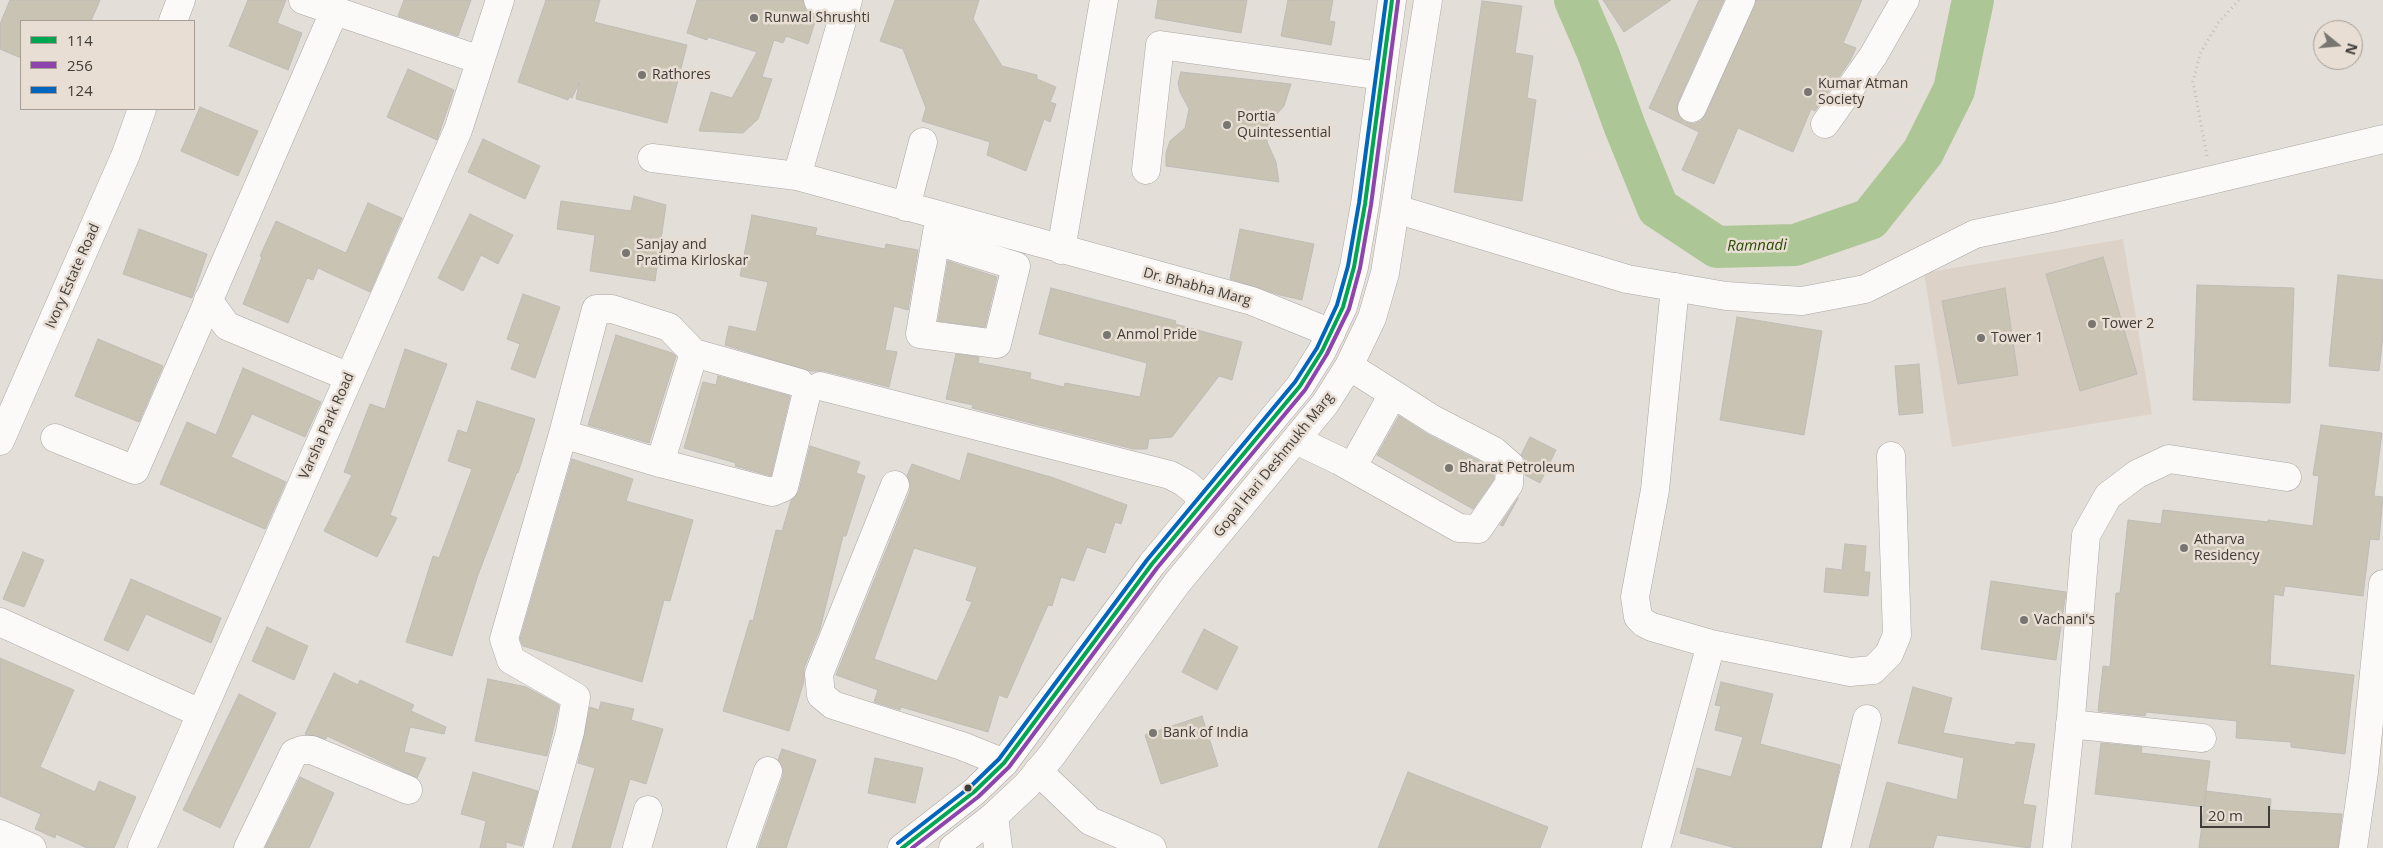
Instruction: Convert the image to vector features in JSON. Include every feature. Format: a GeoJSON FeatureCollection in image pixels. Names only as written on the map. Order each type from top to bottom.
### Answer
{"type":"FeatureCollection","features":[{"type":"Feature","properties":{"kind":"street"},"geometry":{"type":"LineString","coordinates":[[174,20],[181,0]]}},
{"type":"Feature","properties":{"kind":"street"},"geometry":{"type":"LineString","coordinates":[[303,0],[480,60]]}},
{"type":"Feature","properties":{"kind":"street","name":"Varsha Park Road"},"geometry":{"type":"LineString","coordinates":[[142,848],[458,130],[500,0]]}},
{"type":"Feature","properties":{"kind":"street"},"geometry":{"type":"LineString","coordinates":[[797,176],[847,4],[818,0]]}},
{"type":"Feature","properties":{"kind":"street"},"geometry":{"type":"LineString","coordinates":[[1061,250],[1104,0]]}},
{"type":"Feature","properties":{"kind":"street"},"geometry":{"type":"LineString","coordinates":[[902,848],[986,782],[1027,736],[1152,564],[1300,386],[1322,352],[1343,307],[1354,267],[1392,0]]}},
{"type":"Feature","properties":{"kind":"street","name":"Gopal Hari Deshmukh Marg"},"geometry":{"type":"LineString","coordinates":[[953,848],[1003,808],[1038,771],[1177,583],[1325,404],[1350,366],[1372,318],[1383,282],[1428,0]]}},
{"type":"Feature","properties":{"kind":"street"},"geometry":{"type":"LineString","coordinates":[[1692,108],[1741,0]]}},
{"type":"Feature","properties":{"kind":"street"},"geometry":{"type":"LineString","coordinates":[[1825,124],[1873,56],[1905,0]]}},
{"type":"Feature","properties":{"kind":"street"},"geometry":{"type":"LineString","coordinates":[[55,438],[135,470],[334,12]]}},
{"type":"Feature","properties":{"kind":"street"},"geometry":{"type":"LineString","coordinates":[[1146,170],[1160,45],[1382,76]]}},
{"type":"Feature","properties":{"kind":"street","name":"Ivory Estate Road"},"geometry":{"type":"LineString","coordinates":[[0,441],[122,163],[142,110]]}},
{"type":"Feature","properties":{"kind":"street"},"geometry":{"type":"LineString","coordinates":[[1396,209],[1627,279],[1726,296],[1802,301],[1865,289],[1975,234],[2056,217],[2383,138]]}},
{"type":"Feature","properties":{"kind":"street"},"geometry":{"type":"LineString","coordinates":[[906,207],[923,142]]}},
{"type":"Feature","properties":{"kind":"street","name":"Dr. Bhabha Marg"},"geometry":{"type":"LineString","coordinates":[[652,158],[797,176],[906,207],[938,228],[1061,250],[1252,302],[1331,333]]}},
{"type":"Feature","properties":{"kind":"street"},"geometry":{"type":"LineString","coordinates":[[1675,287],[1655,490],[1635,597],[1638,617],[1652,627],[1711,644],[1850,672],[1872,670],[1889,654],[1897,635],[1891,456]]}},
{"type":"Feature","properties":{"kind":"street"},"geometry":{"type":"LineString","coordinates":[[208,300],[227,326],[349,377]]}},
{"type":"Feature","properties":{"kind":"street"},"geometry":{"type":"LineString","coordinates":[[538,848],[570,732],[576,697],[511,660],[504,639],[563,434],[596,309],[612,309],[669,327],[694,353],[800,383],[807,392],[784,487],[772,492],[660,463],[563,434]]}},
{"type":"Feature","properties":{"kind":"street"},"geometry":{"type":"LineString","coordinates":[[660,463],[694,353]]}},
{"type":"Feature","properties":{"kind":"street"},"geometry":{"type":"LineString","coordinates":[[1296,440],[1352,468],[1459,528],[1478,530],[1509,484],[1510,465],[1494,451],[1434,420],[1350,366]]}},
{"type":"Feature","properties":{"kind":"street"},"geometry":{"type":"LineString","coordinates":[[820,386],[1170,475],[1185,483],[1205,500]]}},
{"type":"Feature","properties":{"kind":"street"},"geometry":{"type":"LineString","coordinates":[[1352,468],[1393,394]]}},
{"type":"Feature","properties":{"kind":"street"},"geometry":{"type":"LineString","coordinates":[[1243,454],[1267,475]]}},
{"type":"Feature","properties":{"kind":"street"},"geometry":{"type":"LineString","coordinates":[[2057,848],[2071,721],[2086,535],[2108,496],[2137,474],[2169,460],[2287,476]]}},
{"type":"Feature","properties":{"kind":"street"},"geometry":{"type":"LineString","coordinates":[[895,485],[820,674],[821,695],[833,705],[962,746],[1004,763]]}},
{"type":"Feature","properties":{"kind":"street"},"geometry":{"type":"LineString","coordinates":[[2353,848],[2364,772],[2383,584]]}},
{"type":"Feature","properties":{"kind":"street"},"geometry":{"type":"LineString","coordinates":[[0,622],[200,713]]}},
{"type":"Feature","properties":{"kind":"street"},"geometry":{"type":"LineString","coordinates":[[1656,848],[1711,644]]}},
{"type":"Feature","properties":{"kind":"street"},"geometry":{"type":"LineString","coordinates":[[1836,848],[1867,719]]}},
{"type":"Feature","properties":{"kind":"street"},"geometry":{"type":"LineString","coordinates":[[2071,721],[2202,738]]}},
{"type":"Feature","properties":{"kind":"street"},"geometry":{"type":"LineString","coordinates":[[248,848],[294,754],[302,750],[312,750],[408,790]]}},
{"type":"Feature","properties":{"kind":"street"},"geometry":{"type":"LineString","coordinates":[[741,848],[768,771]]}},
{"type":"Feature","properties":{"kind":"street"},"geometry":{"type":"LineString","coordinates":[[1038,771],[1090,821],[1152,848]]}},
{"type":"Feature","properties":{"kind":"street"},"geometry":{"type":"LineString","coordinates":[[986,782],[1003,808],[998,848]]}},
{"type":"Feature","properties":{"kind":"street"},"geometry":{"type":"LineString","coordinates":[[637,848],[648,810]]}},
{"type":"Feature","properties":{"kind":"street"},"geometry":{"type":"LineString","coordinates":[[0,834],[32,848]]}},
{"type":"Feature","properties":{"kind":"path"},"geometry":{"type":"LineString","coordinates":[[2211,179],[2193,82],[2200,54],[2218,22],[2239,0]]}},
{"type":"Feature","properties":{"kind":"shaded area"},"geometry":{"type":"Polygon","coordinates":[[[2123,239],[2152,414],[1952,447],[1924,273],[2123,239]]]}},
{"type":"Feature","properties":{"kind":"building"},"geometry":{"type":"Polygon","coordinates":[[[10,0],[100,0],[91,20],[20,20],[20,58],[0,49],[0,24],[10,0]]]}},
{"type":"Feature","properties":{"kind":"building"},"geometry":{"type":"Polygon","coordinates":[[[248,0],[286,0],[277,23],[302,33],[288,70],[229,46],[248,0]]]}},
{"type":"Feature","properties":{"kind":"building"},"geometry":{"type":"Polygon","coordinates":[[[404,0],[471,0],[458,36],[398,16],[404,0]]]}},
{"type":"Feature","properties":{"kind":"building"},"geometry":{"type":"Polygon","coordinates":[[[546,0],[600,0],[594,22],[687,45],[667,123],[576,99],[579,83],[572,98],[569,97],[568,100],[518,82],[546,0]]]}},
{"type":"Feature","properties":{"kind":"building","name":"Runwal Shrushti"},"geometry":{"type":"Polygon","coordinates":[[[697,0],[803,0],[806,10],[817,16],[808,44],[786,36],[783,43],[774,40],[762,77],[772,79],[758,119],[743,133],[699,131],[711,92],[732,98],[757,52],[708,37],[707,40],[687,33],[697,0]]]}},
{"type":"Feature","properties":{"kind":"building"},"geometry":{"type":"Polygon","coordinates":[[[895,0],[979,0],[973,19],[1002,66],[1037,75],[1037,79],[1056,87],[1050,102],[1056,104],[1050,122],[1044,119],[1026,171],[987,155],[990,142],[922,121],[926,108],[903,49],[880,41],[895,0]]]}},
{"type":"Feature","properties":{"kind":"building"},"geometry":{"type":"Polygon","coordinates":[[[1158,0],[1247,0],[1241,33],[1155,18],[1158,0]]]}},
{"type":"Feature","properties":{"kind":"building"},"geometry":{"type":"Polygon","coordinates":[[[1288,0],[1333,0],[1329,21],[1335,22],[1331,45],[1281,36],[1288,0]]]}},
{"type":"Feature","properties":{"kind":"building"},"geometry":{"type":"Polygon","coordinates":[[[1603,0],[1671,0],[1624,32],[1603,0]]]}},
{"type":"Feature","properties":{"kind":"building"},"geometry":{"type":"Polygon","coordinates":[[[1699,0],[1724,0],[1678,102],[1677,110],[1680,117],[1685,122],[1693,124],[1701,121],[1706,114],[1756,0],[1862,0],[1843,43],[1856,48],[1850,61],[1815,111],[1811,109],[1793,152],[1738,128],[1714,184],[1682,170],[1699,132],[1649,108],[1699,0]]]}},
{"type":"Feature","properties":{"kind":"building"},"geometry":{"type":"Polygon","coordinates":[[[1482,1],[1522,6],[1515,53],[1533,56],[1527,98],[1536,100],[1522,201],[1454,192],[1482,1]]]}},
{"type":"Feature","properties":{"kind":"building"},"geometry":{"type":"Polygon","coordinates":[[[408,69],[454,90],[437,140],[387,117],[408,69]]]}},
{"type":"Feature","properties":{"kind":"building","name":"Portia Quintessential"},"geometry":{"type":"Polygon","coordinates":[[[1181,72],[1291,84],[1284,106],[1269,123],[1267,142],[1276,162],[1279,182],[1166,166],[1166,153],[1170,141],[1185,128],[1189,109],[1180,92],[1178,83],[1181,72]]]}},
{"type":"Feature","properties":{"kind":"building"},"geometry":{"type":"Polygon","coordinates":[[[200,107],[258,131],[238,176],[181,151],[200,107]]]}},
{"type":"Feature","properties":{"kind":"building"},"geometry":{"type":"Polygon","coordinates":[[[483,139],[540,166],[525,199],[468,172],[483,139]]]}},
{"type":"Feature","properties":{"kind":"building","name":"Sanjay and Pratima Kirloskar"},"geometry":{"type":"Polygon","coordinates":[[[634,196],[666,205],[655,281],[590,271],[595,235],[557,229],[561,201],[631,211],[634,196]]]}},
{"type":"Feature","properties":{"kind":"building"},"geometry":{"type":"Polygon","coordinates":[[[368,203],[402,218],[370,292],[318,268],[313,280],[307,278],[288,323],[243,304],[262,257],[260,256],[276,221],[346,253],[368,203]]]}},
{"type":"Feature","properties":{"kind":"building"},"geometry":{"type":"Polygon","coordinates":[[[470,214],[513,235],[498,264],[481,255],[463,291],[438,278],[470,214]]]}},
{"type":"Feature","properties":{"kind":"building"},"geometry":{"type":"Polygon","coordinates":[[[752,215],[817,228],[815,235],[885,249],[886,244],[918,250],[908,310],[894,306],[885,350],[897,352],[889,387],[824,371],[809,371],[725,345],[729,326],[756,332],[768,282],[740,276],[752,215]]]}},
{"type":"Feature","properties":{"kind":"building"},"geometry":{"type":"Polygon","coordinates":[[[139,229],[207,254],[192,298],[123,274],[139,229]]]}},
{"type":"Feature","properties":{"kind":"building"},"geometry":{"type":"Polygon","coordinates":[[[1240,229],[1314,244],[1302,300],[1230,279],[1240,229]]]}},
{"type":"Feature","properties":{"kind":"building","name":"Tower 2"},"geometry":{"type":"Polygon","coordinates":[[[2103,257],[2137,374],[2080,391],[2046,274],[2103,257]]]}},
{"type":"Feature","properties":{"kind":"building"},"geometry":{"type":"Polygon","coordinates":[[[948,261],[997,277],[985,327],[938,321],[948,261]]]}},
{"type":"Feature","properties":{"kind":"building"},"geometry":{"type":"Polygon","coordinates":[[[2338,275],[2383,280],[2383,336],[2379,371],[2329,366],[2338,275]]]}},
{"type":"Feature","properties":{"kind":"building"},"geometry":{"type":"Polygon","coordinates":[[[2197,285],[2294,288],[2290,403],[2193,400],[2197,285]]]}},
{"type":"Feature","properties":{"kind":"building"},"geometry":{"type":"Polygon","coordinates":[[[1051,288],[1176,321],[1175,324],[1242,342],[1232,380],[1219,376],[1172,437],[1149,439],[1147,449],[1133,449],[972,408],[973,405],[946,399],[956,354],[979,357],[978,363],[1031,373],[1030,379],[1064,387],[1065,383],[1140,397],[1147,363],[1039,334],[1051,288]]]}},
{"type":"Feature","properties":{"kind":"building","name":"Tower 1"},"geometry":{"type":"Polygon","coordinates":[[[2005,288],[2018,375],[1958,384],[1942,301],[2005,288]]]}},
{"type":"Feature","properties":{"kind":"building"},"geometry":{"type":"Polygon","coordinates":[[[523,294],[560,307],[535,378],[511,369],[520,344],[507,339],[523,294]]]}},
{"type":"Feature","properties":{"kind":"building"},"geometry":{"type":"Polygon","coordinates":[[[1737,317],[1822,331],[1804,435],[1720,420],[1737,317]]]}},
{"type":"Feature","properties":{"kind":"building"},"geometry":{"type":"Polygon","coordinates":[[[616,335],[672,353],[676,356],[649,443],[588,425],[616,335]]]}},
{"type":"Feature","properties":{"kind":"building"},"geometry":{"type":"Polygon","coordinates":[[[98,339],[163,366],[139,422],[75,396],[98,339]]]}},
{"type":"Feature","properties":{"kind":"building"},"geometry":{"type":"Polygon","coordinates":[[[405,349],[447,364],[390,515],[397,518],[377,557],[324,531],[352,475],[344,472],[370,404],[385,409],[405,349]]]}},
{"type":"Feature","properties":{"kind":"building"},"geometry":{"type":"Polygon","coordinates":[[[1919,364],[1923,413],[1899,415],[1895,366],[1919,364]]]}},
{"type":"Feature","properties":{"kind":"building"},"geometry":{"type":"Polygon","coordinates":[[[243,368],[321,402],[305,437],[252,414],[231,457],[286,482],[265,529],[160,484],[187,422],[216,435],[243,368]]]}},
{"type":"Feature","properties":{"kind":"building"},"geometry":{"type":"Polygon","coordinates":[[[718,376],[790,396],[771,476],[735,466],[736,463],[684,448],[703,382],[716,385],[718,376]]]}},
{"type":"Feature","properties":{"kind":"building"},"geometry":{"type":"Polygon","coordinates":[[[477,401],[535,419],[518,473],[478,575],[452,656],[406,642],[433,556],[439,558],[472,469],[448,461],[458,430],[467,433],[477,401]]]}},
{"type":"Feature","properties":{"kind":"building","name":"Bharat Petroleum"},"geometry":{"type":"Polygon","coordinates":[[[1399,416],[1427,434],[1485,464],[1494,472],[1494,479],[1473,509],[1377,455],[1399,416]]]}},
{"type":"Feature","properties":{"kind":"building"},"geometry":{"type":"Polygon","coordinates":[[[2321,425],[2382,433],[2374,496],[2383,497],[2379,540],[2370,539],[2363,596],[2285,586],[2283,596],[2274,594],[2270,665],[2354,675],[2345,754],[2291,747],[2291,742],[2236,738],[2237,721],[2146,712],[2145,716],[2098,711],[2103,666],[2110,667],[2116,593],[2120,593],[2128,520],[2161,524],[2163,510],[2313,526],[2319,476],[2313,475],[2321,425]]]}},
{"type":"Feature","properties":{"kind":"building"},"geometry":{"type":"Polygon","coordinates":[[[1530,437],[1556,450],[1540,483],[1525,475],[1525,459],[1521,455],[1530,437]]]}},
{"type":"Feature","properties":{"kind":"building"},"geometry":{"type":"Polygon","coordinates":[[[810,446],[860,462],[856,473],[865,476],[846,536],[843,536],[820,629],[804,668],[804,681],[789,731],[723,711],[750,620],[753,621],[776,530],[782,531],[791,501],[799,491],[810,446]]]}},
{"type":"Feature","properties":{"kind":"building"},"geometry":{"type":"Polygon","coordinates":[[[968,453],[1054,478],[1127,505],[1121,524],[1115,522],[1105,553],[1087,547],[1074,581],[1061,577],[1052,606],[1048,605],[1007,698],[999,695],[988,732],[901,707],[900,710],[874,702],[878,690],[836,675],[910,491],[910,483],[907,476],[912,464],[960,481],[968,453]],[[914,548],[874,659],[937,681],[972,602],[966,600],[977,567],[914,548]]]}},
{"type":"Feature","properties":{"kind":"building"},"geometry":{"type":"Polygon","coordinates":[[[572,459],[633,479],[626,501],[693,520],[670,601],[664,600],[642,682],[523,646],[520,639],[572,459]]]}},
{"type":"Feature","properties":{"kind":"building"},"geometry":{"type":"Polygon","coordinates":[[[1518,498],[1503,526],[1500,525],[1518,498]]]}},
{"type":"Feature","properties":{"kind":"building"},"geometry":{"type":"Polygon","coordinates":[[[1845,544],[1866,546],[1864,572],[1870,572],[1868,596],[1824,592],[1826,568],[1842,570],[1845,544]]]}},
{"type":"Feature","properties":{"kind":"building"},"geometry":{"type":"Polygon","coordinates":[[[23,552],[44,560],[24,607],[3,599],[23,552]]]}},
{"type":"Feature","properties":{"kind":"building"},"geometry":{"type":"Polygon","coordinates":[[[131,579],[221,618],[211,643],[146,614],[128,651],[104,640],[131,579]]]}},
{"type":"Feature","properties":{"kind":"building","name":"Vachani's"},"geometry":{"type":"Polygon","coordinates":[[[1991,581],[2066,592],[2056,660],[1981,649],[1991,581]]]}},
{"type":"Feature","properties":{"kind":"building"},"geometry":{"type":"Polygon","coordinates":[[[267,627],[308,646],[294,680],[252,661],[267,627]]]}},
{"type":"Feature","properties":{"kind":"building"},"geometry":{"type":"Polygon","coordinates":[[[1204,629],[1238,647],[1217,690],[1182,672],[1204,629]]]}},
{"type":"Feature","properties":{"kind":"building"},"geometry":{"type":"Polygon","coordinates":[[[0,658],[74,690],[40,767],[95,792],[99,781],[136,797],[114,848],[87,848],[56,834],[55,838],[35,829],[41,814],[0,796],[0,658]]]}},
{"type":"Feature","properties":{"kind":"building"},"geometry":{"type":"Polygon","coordinates":[[[334,673],[358,685],[360,680],[414,705],[411,711],[446,727],[444,734],[410,727],[404,752],[426,758],[417,778],[327,736],[326,739],[305,734],[334,673]]]}},
{"type":"Feature","properties":{"kind":"building"},"geometry":{"type":"Polygon","coordinates":[[[488,679],[526,687],[559,705],[547,756],[475,741],[488,679]]]}},
{"type":"Feature","properties":{"kind":"building"},"geometry":{"type":"Polygon","coordinates":[[[1721,682],[1773,694],[1760,744],[1840,765],[1821,848],[1736,848],[1680,833],[1697,768],[1731,777],[1743,737],[1715,730],[1721,706],[1715,705],[1721,682]]]}},
{"type":"Feature","properties":{"kind":"building"},"geometry":{"type":"Polygon","coordinates":[[[1913,687],[1952,698],[1943,733],[2015,745],[2016,742],[2035,744],[2023,804],[2036,806],[2030,848],[1937,835],[1933,848],[1869,848],[1887,782],[1957,800],[1964,758],[1898,743],[1913,687]]]}},
{"type":"Feature","properties":{"kind":"building"},"geometry":{"type":"Polygon","coordinates":[[[239,694],[276,713],[220,828],[183,810],[239,694]]]}},
{"type":"Feature","properties":{"kind":"building"},"geometry":{"type":"Polygon","coordinates":[[[601,702],[634,709],[631,720],[663,729],[646,784],[630,779],[610,848],[572,848],[595,768],[578,763],[590,707],[599,710],[601,702]]]}},
{"type":"Feature","properties":{"kind":"building"},"geometry":{"type":"Polygon","coordinates":[[[1202,716],[1218,766],[1161,784],[1145,735],[1202,716]]]}},
{"type":"Feature","properties":{"kind":"building"},"geometry":{"type":"Polygon","coordinates":[[[2101,743],[2142,747],[2141,753],[2210,761],[2204,807],[2095,794],[2101,743]]]}},
{"type":"Feature","properties":{"kind":"building"},"geometry":{"type":"Polygon","coordinates":[[[782,749],[816,760],[786,848],[758,848],[783,776],[783,768],[778,760],[782,749]]]}},
{"type":"Feature","properties":{"kind":"building"},"geometry":{"type":"Polygon","coordinates":[[[875,758],[923,768],[915,803],[868,793],[875,758]]]}},
{"type":"Feature","properties":{"kind":"building"},"geometry":{"type":"Polygon","coordinates":[[[473,772],[538,791],[522,846],[506,842],[506,848],[480,848],[486,821],[461,814],[473,772]]]}},
{"type":"Feature","properties":{"kind":"building"},"geometry":{"type":"Polygon","coordinates":[[[1408,772],[1548,827],[1540,848],[1378,848],[1408,772]]]}},
{"type":"Feature","properties":{"kind":"building"},"geometry":{"type":"Polygon","coordinates":[[[300,777],[334,793],[309,848],[265,848],[300,777]]]}},
{"type":"Feature","properties":{"kind":"building"},"geometry":{"type":"Polygon","coordinates":[[[2206,791],[2271,799],[2270,810],[2342,814],[2338,848],[2199,848],[2206,791]]]}},
{"type":"Feature","properties":{"kind":"waterway","name":"Ramnadi"},"geometry":{"type":"LineString","coordinates":[[1575,0],[1598,53],[1625,127],[1658,208],[1717,247],[1795,245],[1870,219],[1923,152],[1954,90],[1973,0]]}},
{"type":"Feature","properties":{"kind":"transit line","name":"124"},"geometry":{"type":"LineString","coordinates":[[898,843],[970,787],[999,759],[1147,560],[1295,382],[1317,348],[1337,305],[1348,266],[1359,203],[1386,0]]}},
{"type":"Feature","properties":{"kind":"transit line","name":"114"},"geometry":{"type":"LineString","coordinates":[[902,848],[974,792],[1004,763],[1152,564],[1300,386],[1322,351],[1343,307],[1354,267],[1365,204],[1392,0]]}},
{"type":"Feature","properties":{"kind":"transit line","name":"256"},"geometry":{"type":"LineString","coordinates":[[912,848],[978,797],[1009,767],[1157,568],[1305,390],[1327,354],[1349,309],[1360,268],[1371,205],[1398,1]]}},
{"type":"Feature","properties":{"kind":"place","name":"Runwal Shrushti"},"geometry":{"type":"Point","coordinates":[754,18]}},
{"type":"Feature","properties":{"kind":"place","name":"Rathores"},"geometry":{"type":"Point","coordinates":[642,75]}},
{"type":"Feature","properties":{"kind":"place","name":"Kumar Atman Society"},"geometry":{"type":"Point","coordinates":[1808,92]}},
{"type":"Feature","properties":{"kind":"place","name":"Portia Quintessential"},"geometry":{"type":"Point","coordinates":[1227,125]}},
{"type":"Feature","properties":{"kind":"place","name":"Sanjay and Pratima Kirloskar"},"geometry":{"type":"Point","coordinates":[626,253]}},
{"type":"Feature","properties":{"kind":"place","name":"Tower 2"},"geometry":{"type":"Point","coordinates":[2092,324]}},
{"type":"Feature","properties":{"kind":"place","name":"Anmol Pride"},"geometry":{"type":"Point","coordinates":[1107,335]}},
{"type":"Feature","properties":{"kind":"place","name":"Tower 1"},"geometry":{"type":"Point","coordinates":[1981,338]}},
{"type":"Feature","properties":{"kind":"place","name":"Bharat Petroleum"},"geometry":{"type":"Point","coordinates":[1449,468]}},
{"type":"Feature","properties":{"kind":"place","name":"Atharva Residency"},"geometry":{"type":"Point","coordinates":[2184,548]}},
{"type":"Feature","properties":{"kind":"place","name":"Vachani's"},"geometry":{"type":"Point","coordinates":[2024,620]}},
{"type":"Feature","properties":{"kind":"place","name":"Bank of India"},"geometry":{"type":"Point","coordinates":[1153,733]}}]}
